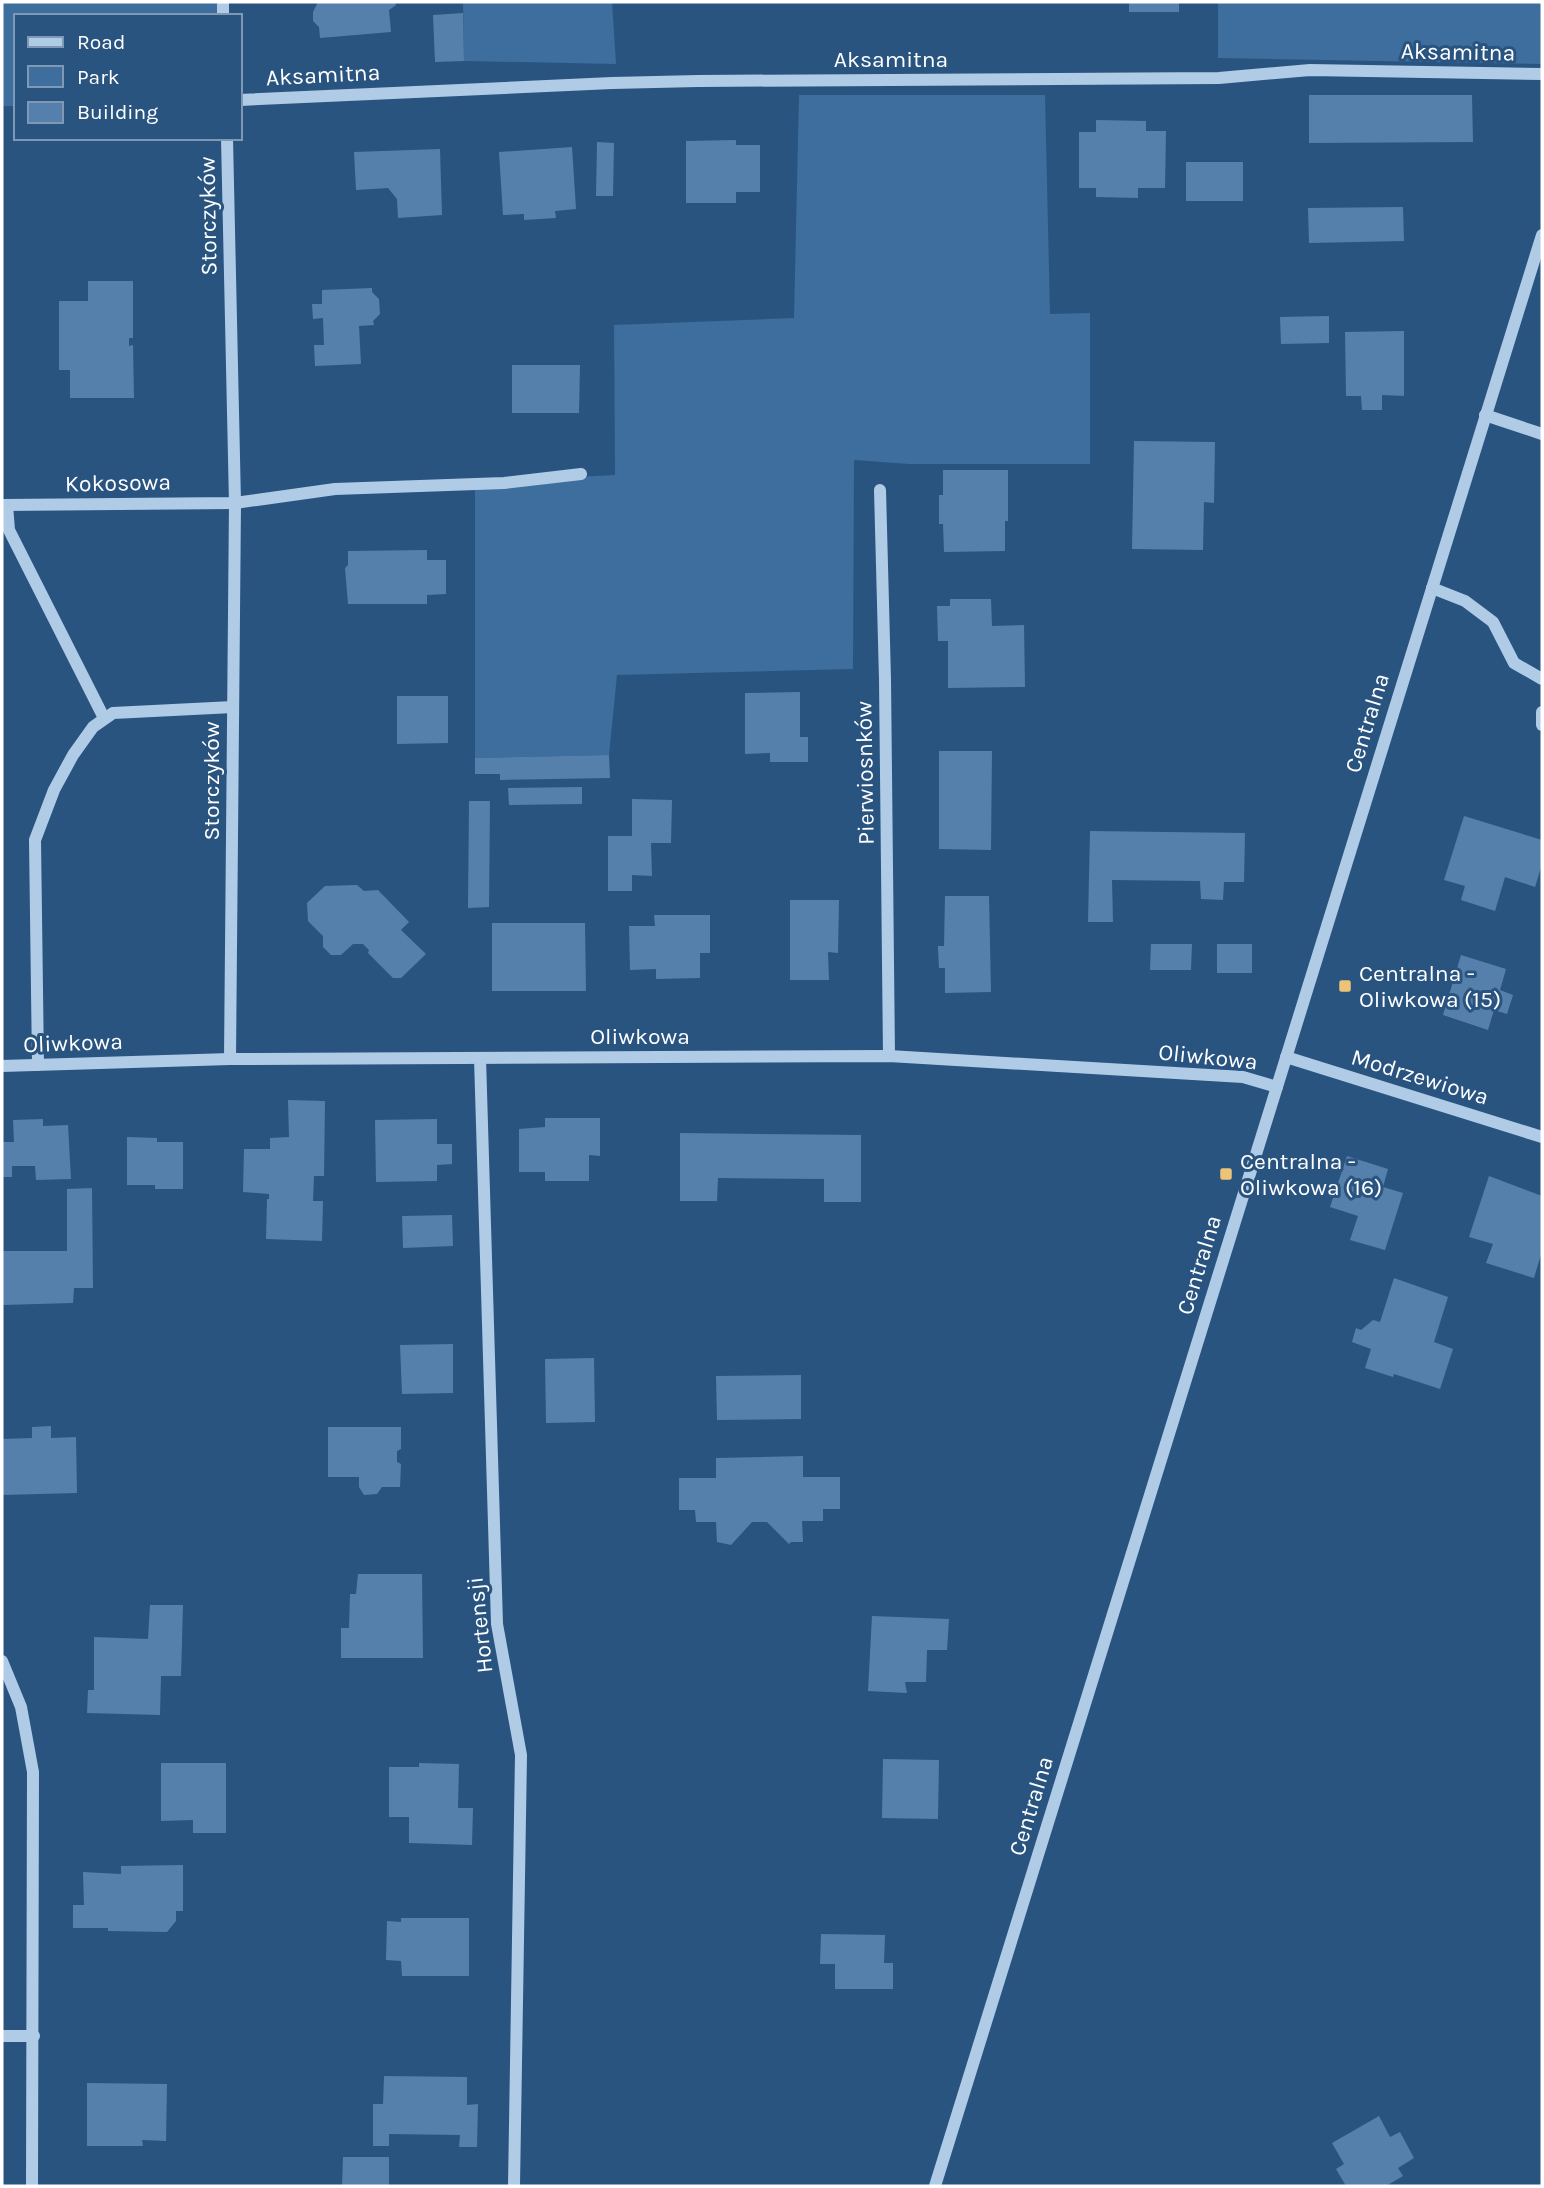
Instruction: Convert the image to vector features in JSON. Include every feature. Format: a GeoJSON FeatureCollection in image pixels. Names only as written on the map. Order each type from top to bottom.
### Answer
{"type":"FeatureCollection","features":[{"type":"Feature","properties":{"kind":"street","name":"Aksamitna"},"geometry":{"type":"LineString","coordinates":[[242,100],[686,82],[1219,78],[1310,70],[1542,74]]}},
{"type":"Feature","properties":{"kind":"street","name":"Storczyków"},"geometry":{"type":"LineString","coordinates":[[227,140],[235,503],[230,1059]]}},
{"type":"Feature","properties":{"kind":"street","name":"Centralna"},"geometry":{"type":"LineString","coordinates":[[935,2186],[1542,235]]}},
{"type":"Feature","properties":{"kind":"street"},"geometry":{"type":"LineString","coordinates":[[1485,415],[1542,435]]}},
{"type":"Feature","properties":{"kind":"street"},"geometry":{"type":"LineString","coordinates":[[235,503],[335,489],[504,483],[582,474]]}},
{"type":"Feature","properties":{"kind":"street","name":"Pierwiosnków"},"geometry":{"type":"LineString","coordinates":[[880,490],[889,1056]]}},
{"type":"Feature","properties":{"kind":"street","name":"Kokosowa"},"geometry":{"type":"LineString","coordinates":[[5,505],[235,503]]}},
{"type":"Feature","properties":{"kind":"street"},"geometry":{"type":"LineString","coordinates":[[5,505],[9,530],[104,718]]}},
{"type":"Feature","properties":{"kind":"street"},"geometry":{"type":"LineString","coordinates":[[1432,588],[1465,601],[1493,622],[1514,663],[1542,679]]}},
{"type":"Feature","properties":{"kind":"street"},"geometry":{"type":"LineString","coordinates":[[38,1065],[35,840],[54,790],[73,755],[93,727],[113,713],[233,707]]}},
{"type":"Feature","properties":{"kind":"street"},"geometry":{"type":"LineString","coordinates":[[1542,712],[1542,725]]}},
{"type":"Feature","properties":{"kind":"street","name":"Oliwkowa"},"geometry":{"type":"LineString","coordinates":[[2,1066],[230,1059],[889,1056],[1243,1077],[1277,1087]]}},
{"type":"Feature","properties":{"kind":"street","name":"Modrzewiowa"},"geometry":{"type":"LineString","coordinates":[[1286,1057],[1542,1137]]}},
{"type":"Feature","properties":{"kind":"street","name":"Hortensji"},"geometry":{"type":"LineString","coordinates":[[480,1058],[497,1624],[521,1755],[514,2186]]}},
{"type":"Feature","properties":{"kind":"street"},"geometry":{"type":"LineString","coordinates":[[2,1661],[22,1707],[33,1772],[32,2186]]}},
{"type":"Feature","properties":{"kind":"street"},"geometry":{"type":"LineString","coordinates":[[2,2036],[34,2036]]}},
{"type":"Feature","properties":{"kind":"green space"},"geometry":{"type":"Polygon","coordinates":[[[2,2],[223,2],[223,14],[14,14],[14,106],[2,106],[2,2]]]}},
{"type":"Feature","properties":{"kind":"green space"},"geometry":{"type":"Polygon","coordinates":[[[463,2],[612,2],[616,64],[464,61],[463,2]]]}},
{"type":"Feature","properties":{"kind":"green space"},"geometry":{"type":"Polygon","coordinates":[[[1218,2],[1542,2],[1542,64],[1218,58],[1218,2]]]}},
{"type":"Feature","properties":{"kind":"green space"},"geometry":{"type":"Polygon","coordinates":[[[799,95],[1045,95],[1050,314],[1090,313],[1090,464],[909,464],[854,460],[853,669],[617,675],[609,755],[475,758],[475,482],[615,475],[614,325],[794,318],[799,95]]]}},
{"type":"Feature","properties":{"kind":"building"},"geometry":{"type":"Polygon","coordinates":[[[318,2],[395,2],[396,5],[389,10],[391,32],[320,38],[319,27],[313,21],[313,12],[318,2]]]}},
{"type":"Feature","properties":{"kind":"building"},"geometry":{"type":"Polygon","coordinates":[[[1129,2],[1179,2],[1179,12],[1129,12],[1129,2]]]}},
{"type":"Feature","properties":{"kind":"building"},"geometry":{"type":"Polygon","coordinates":[[[463,13],[464,61],[435,62],[433,15],[463,13]]]}},
{"type":"Feature","properties":{"kind":"building"},"geometry":{"type":"Polygon","coordinates":[[[1309,95],[1472,95],[1473,142],[1309,143],[1309,95]]]}},
{"type":"Feature","properties":{"kind":"building"},"geometry":{"type":"Polygon","coordinates":[[[1096,120],[1146,121],[1146,131],[1166,131],[1165,188],[1138,188],[1138,198],[1096,197],[1096,188],[1079,188],[1079,132],[1096,132],[1096,120]]]}},
{"type":"Feature","properties":{"kind":"building"},"geometry":{"type":"Polygon","coordinates":[[[736,140],[736,145],[760,145],[760,192],[736,192],[736,203],[686,203],[686,141],[736,140]]]}},
{"type":"Feature","properties":{"kind":"building"},"geometry":{"type":"Polygon","coordinates":[[[597,142],[614,143],[613,196],[596,196],[597,142]]]}},
{"type":"Feature","properties":{"kind":"building"},"geometry":{"type":"Polygon","coordinates":[[[572,147],[576,209],[555,211],[556,218],[524,220],[524,214],[503,215],[499,152],[572,147]]]}},
{"type":"Feature","properties":{"kind":"building"},"geometry":{"type":"Polygon","coordinates":[[[440,149],[442,215],[398,218],[397,199],[388,188],[356,190],[354,152],[440,149]]]}},
{"type":"Feature","properties":{"kind":"building"},"geometry":{"type":"Polygon","coordinates":[[[1186,162],[1243,162],[1243,201],[1186,201],[1186,162]]]}},
{"type":"Feature","properties":{"kind":"building"},"geometry":{"type":"Polygon","coordinates":[[[1403,207],[1404,241],[1309,243],[1308,208],[1403,207]]]}},
{"type":"Feature","properties":{"kind":"building"},"geometry":{"type":"Polygon","coordinates":[[[88,281],[133,281],[133,338],[129,338],[129,346],[133,345],[134,398],[70,398],[70,370],[59,370],[59,301],[88,301],[88,281]]]}},
{"type":"Feature","properties":{"kind":"building"},"geometry":{"type":"Polygon","coordinates":[[[372,288],[372,292],[379,299],[380,314],[373,321],[374,325],[359,326],[361,364],[315,366],[314,345],[324,345],[323,318],[313,319],[312,304],[322,304],[322,290],[372,288]]]}},
{"type":"Feature","properties":{"kind":"building"},"geometry":{"type":"Polygon","coordinates":[[[1329,316],[1329,343],[1281,344],[1280,317],[1329,316]]]}},
{"type":"Feature","properties":{"kind":"building"},"geometry":{"type":"Polygon","coordinates":[[[1404,331],[1404,396],[1382,395],[1382,410],[1362,410],[1361,396],[1346,396],[1345,332],[1404,331]]]}},
{"type":"Feature","properties":{"kind":"building"},"geometry":{"type":"Polygon","coordinates":[[[512,365],[580,365],[579,413],[512,413],[512,365]]]}},
{"type":"Feature","properties":{"kind":"building"},"geometry":{"type":"Polygon","coordinates":[[[1134,441],[1215,442],[1214,503],[1204,502],[1203,550],[1132,549],[1134,441]]]}},
{"type":"Feature","properties":{"kind":"building"},"geometry":{"type":"Polygon","coordinates":[[[943,470],[1008,470],[1005,551],[944,552],[943,524],[939,524],[939,495],[943,495],[943,470]]]}},
{"type":"Feature","properties":{"kind":"building"},"geometry":{"type":"Polygon","coordinates":[[[427,550],[427,560],[446,560],[446,594],[427,595],[427,604],[348,604],[345,568],[348,565],[348,551],[427,550]]]}},
{"type":"Feature","properties":{"kind":"building"},"geometry":{"type":"Polygon","coordinates":[[[950,599],[991,599],[992,626],[1024,625],[1025,687],[948,688],[948,641],[938,641],[937,606],[950,606],[950,599]]]}},
{"type":"Feature","properties":{"kind":"building"},"geometry":{"type":"Polygon","coordinates":[[[800,692],[800,737],[808,737],[808,762],[770,762],[770,753],[745,754],[745,693],[800,692]]]}},
{"type":"Feature","properties":{"kind":"building"},"geometry":{"type":"Polygon","coordinates":[[[397,696],[448,696],[448,743],[397,744],[397,696]]]}},
{"type":"Feature","properties":{"kind":"building"},"geometry":{"type":"Polygon","coordinates":[[[939,751],[992,751],[991,850],[939,849],[939,751]]]}},
{"type":"Feature","properties":{"kind":"building"},"geometry":{"type":"Polygon","coordinates":[[[609,755],[610,778],[500,780],[500,774],[475,774],[475,758],[609,755]]]}},
{"type":"Feature","properties":{"kind":"building"},"geometry":{"type":"Polygon","coordinates":[[[582,787],[582,804],[509,805],[508,788],[582,787]]]}},
{"type":"Feature","properties":{"kind":"building"},"geometry":{"type":"Polygon","coordinates":[[[632,799],[672,800],[671,843],[651,843],[652,876],[632,875],[632,891],[608,891],[608,836],[632,836],[632,799]]]}},
{"type":"Feature","properties":{"kind":"building"},"geometry":{"type":"Polygon","coordinates":[[[469,801],[490,801],[489,907],[468,908],[469,801]]]}},
{"type":"Feature","properties":{"kind":"building"},"geometry":{"type":"Polygon","coordinates":[[[1464,816],[1542,840],[1542,864],[1535,887],[1505,877],[1495,911],[1461,900],[1465,886],[1444,880],[1464,816]]]}},
{"type":"Feature","properties":{"kind":"building"},"geometry":{"type":"Polygon","coordinates":[[[1090,831],[1245,833],[1244,882],[1224,882],[1223,900],[1201,899],[1200,881],[1112,880],[1113,922],[1088,922],[1090,831]]]}},
{"type":"Feature","properties":{"kind":"building"},"geometry":{"type":"Polygon","coordinates":[[[357,885],[364,891],[378,890],[409,922],[401,930],[426,954],[401,978],[393,978],[368,953],[369,950],[363,944],[353,944],[341,955],[331,955],[323,947],[323,936],[308,921],[307,903],[325,886],[357,885]]]}},
{"type":"Feature","properties":{"kind":"building"},"geometry":{"type":"Polygon","coordinates":[[[945,896],[989,896],[991,992],[945,993],[945,968],[939,968],[938,946],[944,946],[945,896]]]}},
{"type":"Feature","properties":{"kind":"building"},"geometry":{"type":"Polygon","coordinates":[[[790,900],[839,900],[838,953],[828,952],[829,980],[790,980],[790,900]]]}},
{"type":"Feature","properties":{"kind":"building"},"geometry":{"type":"Polygon","coordinates":[[[654,915],[710,915],[710,953],[700,953],[700,978],[656,979],[656,969],[630,970],[629,926],[655,926],[654,915]]]}},
{"type":"Feature","properties":{"kind":"building"},"geometry":{"type":"Polygon","coordinates":[[[492,923],[585,923],[586,991],[492,991],[492,923]]]}},
{"type":"Feature","properties":{"kind":"building"},"geometry":{"type":"Polygon","coordinates":[[[1151,944],[1192,944],[1191,970],[1150,970],[1151,944]]]}},
{"type":"Feature","properties":{"kind":"building"},"geometry":{"type":"Polygon","coordinates":[[[1217,944],[1252,944],[1252,973],[1217,973],[1217,944]]]}},
{"type":"Feature","properties":{"kind":"building"},"geometry":{"type":"Polygon","coordinates":[[[1461,955],[1506,969],[1500,990],[1513,995],[1507,1014],[1494,1010],[1488,1030],[1443,1015],[1461,955]]]}},
{"type":"Feature","properties":{"kind":"building"},"geometry":{"type":"Polygon","coordinates":[[[288,1100],[325,1101],[324,1176],[314,1176],[313,1201],[323,1201],[322,1241],[266,1239],[269,1194],[243,1192],[244,1149],[270,1149],[270,1138],[289,1137],[288,1100]]]}},
{"type":"Feature","properties":{"kind":"building"},"geometry":{"type":"Polygon","coordinates":[[[545,1118],[600,1118],[600,1156],[589,1155],[589,1181],[545,1181],[545,1172],[519,1172],[519,1129],[545,1127],[545,1118]]]}},
{"type":"Feature","properties":{"kind":"building"},"geometry":{"type":"Polygon","coordinates":[[[43,1119],[43,1126],[68,1125],[71,1179],[36,1180],[35,1166],[12,1166],[12,1177],[2,1177],[2,1142],[14,1142],[13,1120],[43,1119]]]}},
{"type":"Feature","properties":{"kind":"building"},"geometry":{"type":"Polygon","coordinates":[[[437,1119],[437,1144],[452,1144],[452,1164],[437,1165],[437,1181],[376,1182],[375,1120],[437,1119]]]}},
{"type":"Feature","properties":{"kind":"building"},"geometry":{"type":"Polygon","coordinates":[[[680,1133],[861,1135],[861,1202],[824,1202],[824,1179],[718,1178],[717,1201],[680,1201],[680,1133]]]}},
{"type":"Feature","properties":{"kind":"building"},"geometry":{"type":"Polygon","coordinates":[[[127,1137],[157,1138],[157,1142],[183,1142],[183,1189],[127,1185],[127,1137]]]}},
{"type":"Feature","properties":{"kind":"building"},"geometry":{"type":"Polygon","coordinates":[[[1347,1156],[1388,1169],[1383,1187],[1403,1193],[1385,1250],[1350,1240],[1358,1216],[1330,1207],[1347,1156]]]}},
{"type":"Feature","properties":{"kind":"building"},"geometry":{"type":"Polygon","coordinates":[[[1489,1176],[1542,1196],[1542,1251],[1534,1278],[1486,1263],[1493,1244],[1469,1237],[1489,1176]]]}},
{"type":"Feature","properties":{"kind":"building"},"geometry":{"type":"Polygon","coordinates":[[[92,1188],[93,1288],[74,1288],[73,1303],[2,1305],[2,1251],[67,1251],[67,1189],[92,1188]]]}},
{"type":"Feature","properties":{"kind":"building"},"geometry":{"type":"Polygon","coordinates":[[[452,1215],[453,1246],[403,1248],[402,1216],[452,1215]]]}},
{"type":"Feature","properties":{"kind":"building"},"geometry":{"type":"Polygon","coordinates":[[[1394,1278],[1448,1297],[1434,1342],[1453,1349],[1440,1389],[1365,1368],[1371,1349],[1352,1342],[1356,1328],[1361,1330],[1373,1320],[1380,1322],[1394,1278]]]}},
{"type":"Feature","properties":{"kind":"building"},"geometry":{"type":"Polygon","coordinates":[[[453,1344],[453,1393],[402,1394],[400,1345],[453,1344]]]}},
{"type":"Feature","properties":{"kind":"building"},"geometry":{"type":"Polygon","coordinates":[[[594,1358],[595,1422],[546,1423],[545,1359],[594,1358]]]}},
{"type":"Feature","properties":{"kind":"building"},"geometry":{"type":"Polygon","coordinates":[[[801,1375],[801,1419],[717,1420],[716,1376],[801,1375]]]}},
{"type":"Feature","properties":{"kind":"building"},"geometry":{"type":"Polygon","coordinates":[[[51,1426],[51,1438],[76,1437],[77,1493],[2,1495],[2,1439],[32,1438],[32,1427],[51,1426]]]}},
{"type":"Feature","properties":{"kind":"building"},"geometry":{"type":"Polygon","coordinates":[[[328,1427],[401,1427],[401,1449],[397,1451],[397,1462],[401,1464],[400,1487],[382,1487],[377,1494],[364,1495],[359,1487],[359,1477],[328,1477],[328,1427]]]}},
{"type":"Feature","properties":{"kind":"building"},"geometry":{"type":"Polygon","coordinates":[[[803,1456],[803,1477],[840,1477],[840,1509],[823,1509],[823,1521],[802,1521],[803,1542],[789,1544],[767,1522],[752,1522],[731,1545],[717,1542],[716,1522],[696,1522],[695,1510],[679,1510],[679,1478],[716,1478],[716,1458],[803,1456]]]}},
{"type":"Feature","properties":{"kind":"building"},"geometry":{"type":"Polygon","coordinates":[[[358,1574],[422,1574],[423,1658],[341,1658],[341,1628],[349,1628],[350,1594],[356,1594],[358,1574]]]}},
{"type":"Feature","properties":{"kind":"building"},"geometry":{"type":"Polygon","coordinates":[[[150,1605],[183,1605],[181,1676],[161,1676],[160,1715],[87,1713],[88,1690],[94,1690],[94,1637],[148,1639],[150,1605]]]}},
{"type":"Feature","properties":{"kind":"building"},"geometry":{"type":"Polygon","coordinates":[[[872,1616],[949,1619],[947,1650],[927,1650],[926,1682],[905,1682],[907,1693],[868,1691],[872,1616]]]}},
{"type":"Feature","properties":{"kind":"building"},"geometry":{"type":"Polygon","coordinates":[[[883,1759],[939,1760],[938,1819],[882,1818],[883,1759]]]}},
{"type":"Feature","properties":{"kind":"building"},"geometry":{"type":"Polygon","coordinates":[[[161,1763],[226,1763],[226,1833],[193,1833],[193,1820],[161,1821],[161,1763]]]}},
{"type":"Feature","properties":{"kind":"building"},"geometry":{"type":"Polygon","coordinates":[[[419,1763],[459,1764],[458,1808],[473,1808],[472,1845],[409,1843],[409,1817],[389,1817],[389,1767],[419,1767],[419,1763]]]}},
{"type":"Feature","properties":{"kind":"building"},"geometry":{"type":"Polygon","coordinates":[[[183,1865],[183,1911],[176,1911],[176,1921],[167,1932],[73,1928],[73,1905],[84,1905],[83,1872],[121,1874],[121,1866],[183,1865]]]}},
{"type":"Feature","properties":{"kind":"building"},"geometry":{"type":"Polygon","coordinates":[[[401,1918],[469,1918],[469,1976],[402,1976],[401,1961],[386,1960],[387,1921],[401,1922],[401,1918]]]}},
{"type":"Feature","properties":{"kind":"building"},"geometry":{"type":"Polygon","coordinates":[[[821,1934],[885,1935],[884,1963],[893,1963],[893,1989],[835,1989],[835,1964],[820,1964],[821,1934]]]}},
{"type":"Feature","properties":{"kind":"building"},"geometry":{"type":"Polygon","coordinates":[[[384,2076],[467,2077],[467,2105],[478,2104],[477,2147],[459,2147],[460,2135],[389,2134],[389,2146],[373,2146],[373,2104],[383,2104],[384,2076]]]}},
{"type":"Feature","properties":{"kind":"building"},"geometry":{"type":"Polygon","coordinates":[[[87,2083],[167,2084],[166,2141],[142,2140],[143,2146],[87,2146],[87,2083]]]}},
{"type":"Feature","properties":{"kind":"building"},"geometry":{"type":"Polygon","coordinates":[[[1379,2116],[1390,2137],[1400,2132],[1414,2158],[1398,2168],[1403,2176],[1386,2186],[1346,2186],[1336,2169],[1344,2164],[1332,2143],[1379,2116]]]}},
{"type":"Feature","properties":{"kind":"building"},"geometry":{"type":"Polygon","coordinates":[[[343,2157],[389,2157],[389,2186],[342,2186],[343,2157]]]}},
{"type":"Feature","properties":{"kind":"place","name":"Centralna - Oliwkowa (15)"},"geometry":{"type":"Point","coordinates":[1345,986]}},
{"type":"Feature","properties":{"kind":"place","name":"Centralna - Oliwkowa (16)"},"geometry":{"type":"Point","coordinates":[1226,1174]}}]}
